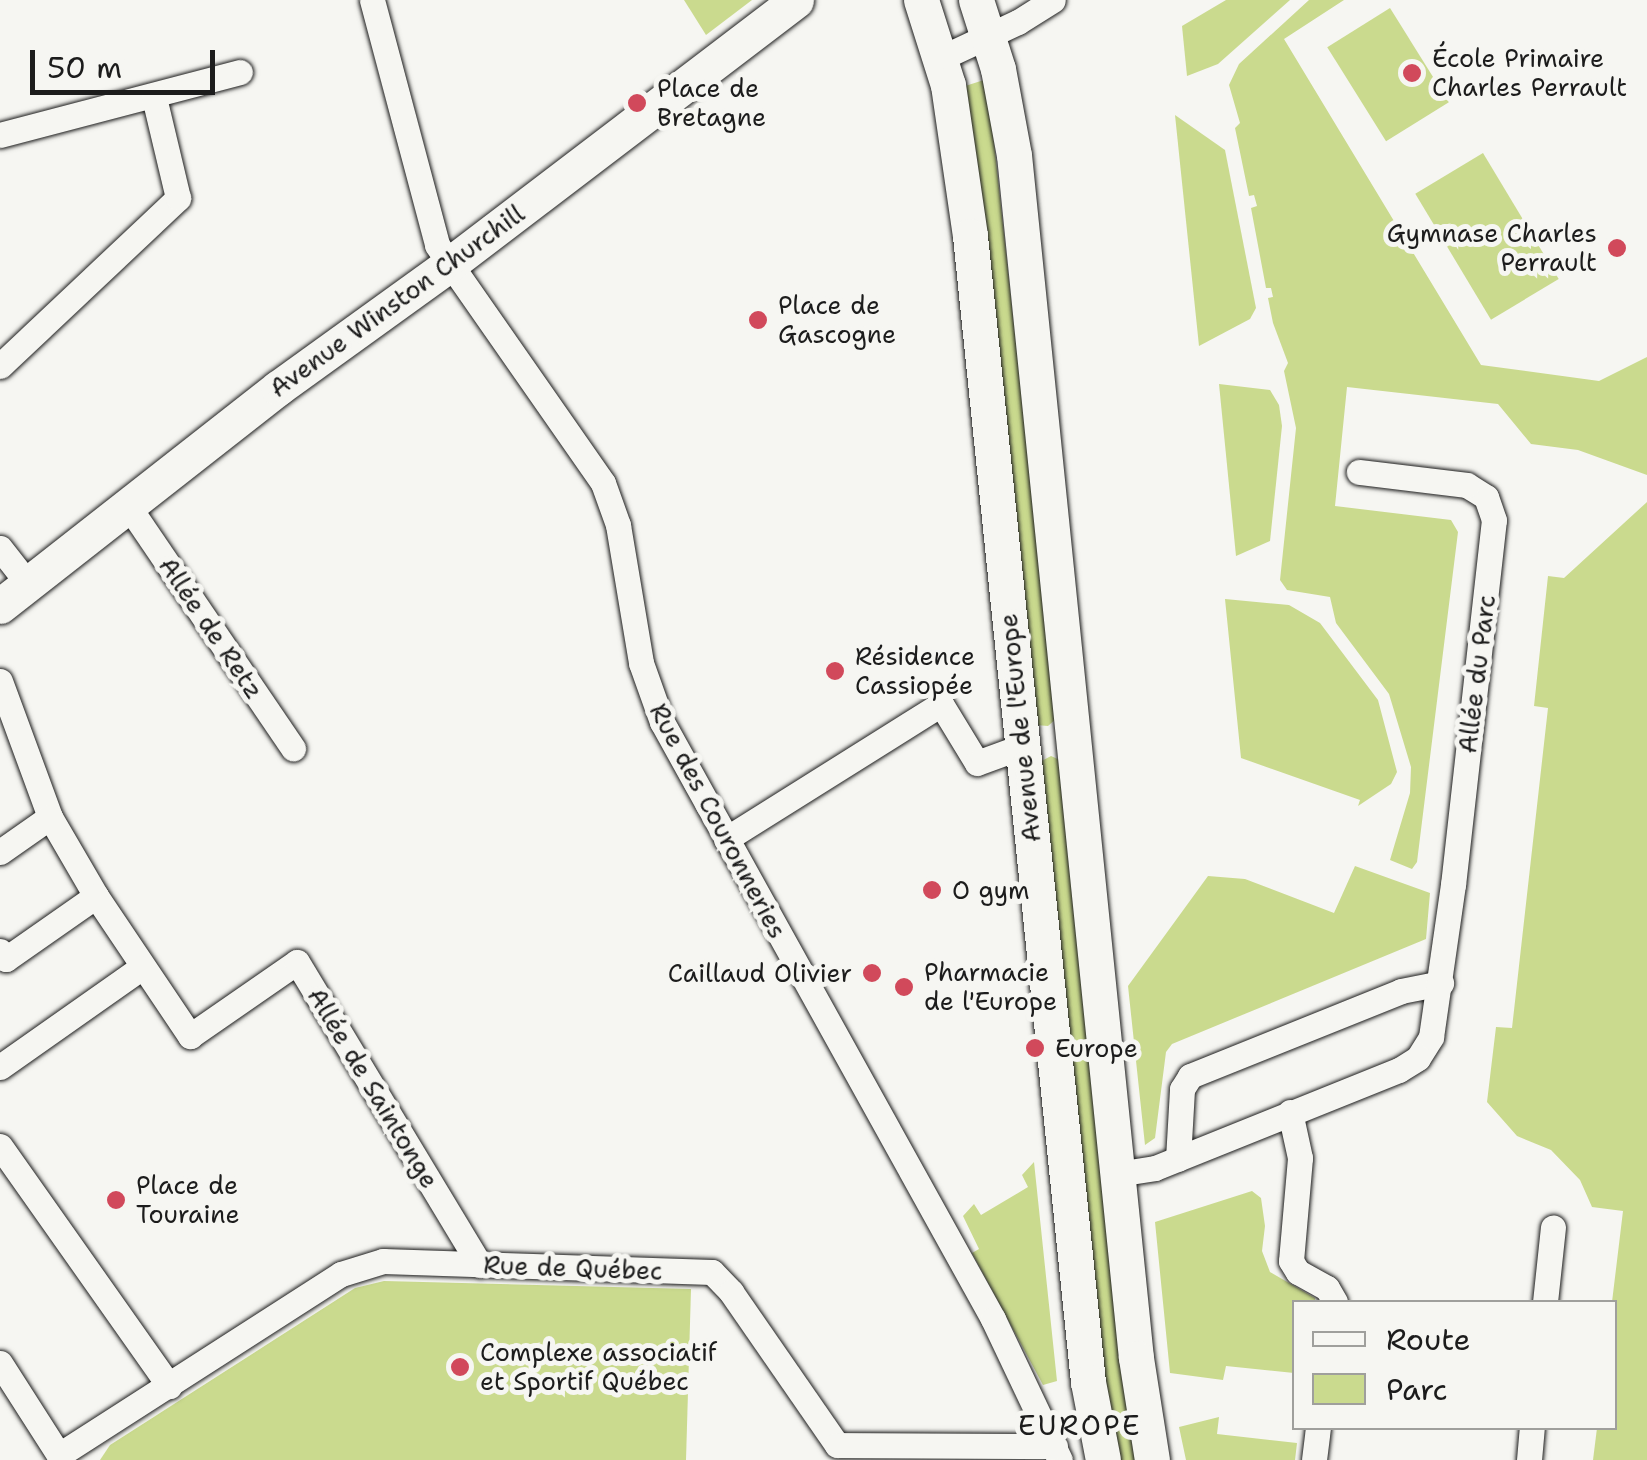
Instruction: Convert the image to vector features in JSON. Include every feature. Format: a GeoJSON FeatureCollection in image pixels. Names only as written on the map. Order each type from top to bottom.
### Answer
{"type":"FeatureCollection","features":[{"type":"Feature","properties":{"kind":"main road","name":"Avenue Winston Churchill"},"geometry":{"type":"LineString","coordinates":[[0,606],[278,388],[450,264],[796,0]]}},
{"type":"Feature","properties":{"kind":"main road","name":"Avenue de l'Europe"},"geometry":{"type":"LineString","coordinates":[[921,0],[941,58],[956,124],[970,236],[1088,1382],[1103,1460]]}},
{"type":"Feature","properties":{"kind":"main road"},"geometry":{"type":"LineString","coordinates":[[939,0],[955,22],[988,36]]}},
{"type":"Feature","properties":{"kind":"main road","name":"Avenue de l'Europe"},"geometry":{"type":"LineString","coordinates":[[976,0],[988,36],[1014,154],[1044,482],[1136,1358],[1152,1460]]}},
{"type":"Feature","properties":{"kind":"street","name":"Rue des Couronneries"},"geometry":{"type":"LineString","coordinates":[[372,0],[436,245],[603,483],[618,525],[649,692],[726,839],[993,1318],[1057,1453]]}},
{"type":"Feature","properties":{"kind":"street"},"geometry":{"type":"LineString","coordinates":[[941,58],[1053,0]]}},
{"type":"Feature","properties":{"kind":"street"},"geometry":{"type":"LineString","coordinates":[[0,135],[240,72]]}},
{"type":"Feature","properties":{"kind":"street"},"geometry":{"type":"LineString","coordinates":[[0,366],[178,198],[154,97]]}},
{"type":"Feature","properties":{"kind":"street","name":"Allée du Parc"},"geometry":{"type":"LineString","coordinates":[[1117,1174],[1178,1159],[1418,1058],[1430,1036],[1441,984],[1493,512],[1486,497],[1467,485],[1359,472]]}},
{"type":"Feature","properties":{"kind":"street","name":"Allée de Retz"},"geometry":{"type":"LineString","coordinates":[[129,507],[293,748]]}},
{"type":"Feature","properties":{"kind":"street"},"geometry":{"type":"LineString","coordinates":[[0,548],[28,584]]}},
{"type":"Feature","properties":{"kind":"street","name":"Allée de Saintonge"},"geometry":{"type":"LineString","coordinates":[[0,681],[50,817],[141,968],[190,1036],[296,962],[480,1265]]}},
{"type":"Feature","properties":{"kind":"street"},"geometry":{"type":"LineString","coordinates":[[726,839],[941,704],[977,762],[1023,746]]}},
{"type":"Feature","properties":{"kind":"street"},"geometry":{"type":"LineString","coordinates":[[0,852],[50,817]]}},
{"type":"Feature","properties":{"kind":"street"},"geometry":{"type":"LineString","coordinates":[[0,951],[6,959],[96,896]]}},
{"type":"Feature","properties":{"kind":"street"},"geometry":{"type":"LineString","coordinates":[[0,1067],[141,968]]}},
{"type":"Feature","properties":{"kind":"street"},"geometry":{"type":"LineString","coordinates":[[1178,1159],[1182,1089],[1190,1076],[1400,991],[1441,984]]}},
{"type":"Feature","properties":{"kind":"street"},"geometry":{"type":"LineString","coordinates":[[1290,1112],[1300,1158],[1292,1261],[1298,1272],[1332,1293],[1334,1300]]}},
{"type":"Feature","properties":{"kind":"street"},"geometry":{"type":"LineString","coordinates":[[0,1146],[169,1386]]}},
{"type":"Feature","properties":{"kind":"street"},"geometry":{"type":"LineString","coordinates":[[1545,1300],[1553,1227]]}},
{"type":"Feature","properties":{"kind":"street","name":"Rue de Québec"},"geometry":{"type":"LineString","coordinates":[[61,1458],[359,1266],[383,1261],[712,1272],[731,1292],[838,1445],[855,1453],[1057,1453]]}},
{"type":"Feature","properties":{"kind":"street"},"geometry":{"type":"LineString","coordinates":[[0,1363],[61,1458]]}},
{"type":"Feature","properties":{"kind":"street"},"geometry":{"type":"LineString","coordinates":[[1314,1460],[1318,1430]]}},
{"type":"Feature","properties":{"kind":"street"},"geometry":{"type":"LineString","coordinates":[[1528,1460],[1532,1430]]}},
{"type":"Feature","properties":{"kind":"green space"},"geometry":{"type":"Polygon","coordinates":[[[684,0],[752,0],[706,35],[684,0]]]}},
{"type":"Feature","properties":{"kind":"green space"},"geometry":{"type":"Polygon","coordinates":[[[1226,0],[1290,0],[1218,64],[1187,76],[1182,26],[1226,0]]]}},
{"type":"Feature","properties":{"kind":"green space"},"geometry":{"type":"Polygon","coordinates":[[[1309,0],[1344,0],[1284,39],[1481,365],[1599,381],[1647,357],[1647,475],[1578,450],[1531,444],[1498,404],[1347,387],[1335,506],[1451,520],[1458,532],[1417,862],[1412,869],[1390,860],[1410,793],[1411,767],[1389,694],[1336,623],[1330,597],[1287,590],[1280,580],[1296,428],[1284,371],[1288,363],[1273,323],[1268,298],[1273,297],[1271,288],[1266,288],[1251,208],[1257,206],[1254,195],[1249,196],[1235,128],[1240,123],[1229,85],[1239,64],[1309,0]]]}},
{"type":"Feature","properties":{"kind":"green space"},"geometry":{"type":"Polygon","coordinates":[[[1390,8],[1449,102],[1386,141],[1327,47],[1390,8]]]}},
{"type":"Feature","properties":{"kind":"green space"},"geometry":{"type":"Polygon","coordinates":[[[987,79],[1057,718],[1048,726],[1036,725],[959,88],[987,79]]]}},
{"type":"Feature","properties":{"kind":"green space"},"geometry":{"type":"Polygon","coordinates":[[[1175,115],[1225,150],[1256,308],[1250,319],[1199,346],[1175,115]]]}},
{"type":"Feature","properties":{"kind":"green space"},"geometry":{"type":"Polygon","coordinates":[[[1483,153],[1559,279],[1491,320],[1415,194],[1483,153]]]}},
{"type":"Feature","properties":{"kind":"green space"},"geometry":{"type":"Polygon","coordinates":[[[1219,384],[1270,390],[1279,405],[1282,426],[1270,541],[1236,556],[1219,384]]]}},
{"type":"Feature","properties":{"kind":"green space"},"geometry":{"type":"Polygon","coordinates":[[[1647,502],[1647,1460],[1593,1460],[1597,1430],[1617,1430],[1617,1300],[1612,1300],[1623,1211],[1592,1207],[1580,1180],[1551,1150],[1517,1136],[1487,1102],[1496,1027],[1512,1028],[1548,708],[1534,706],[1548,576],[1564,578],[1647,502]]]}},
{"type":"Feature","properties":{"kind":"green space"},"geometry":{"type":"Polygon","coordinates":[[[1225,599],[1289,605],[1320,623],[1378,700],[1397,772],[1391,784],[1358,806],[1360,800],[1241,758],[1225,599]]]}},
{"type":"Feature","properties":{"kind":"green space"},"geometry":{"type":"Polygon","coordinates":[[[1051,756],[1060,760],[1141,1460],[1114,1460],[1036,764],[1051,756]]]}},
{"type":"Feature","properties":{"kind":"green space"},"geometry":{"type":"Polygon","coordinates":[[[1355,866],[1430,893],[1426,939],[1172,1044],[1166,1052],[1155,1138],[1145,1145],[1128,986],[1208,876],[1245,879],[1334,913],[1355,866]]]}},
{"type":"Feature","properties":{"kind":"green space"},"geometry":{"type":"Polygon","coordinates":[[[1034,1162],[1057,1381],[1043,1385],[972,1253],[979,1249],[963,1216],[974,1204],[981,1215],[1028,1187],[1022,1175],[1034,1162]]]}},
{"type":"Feature","properties":{"kind":"green space"},"geometry":{"type":"Polygon","coordinates":[[[1252,1191],[1261,1198],[1265,1226],[1262,1251],[1270,1272],[1315,1298],[1292,1300],[1292,1373],[1226,1366],[1223,1380],[1170,1373],[1155,1222],[1252,1191]]]}},
{"type":"Feature","properties":{"kind":"green space","name":"Complexe associatif et Sportif Québec"},"geometry":{"type":"Polygon","coordinates":[[[384,1281],[691,1289],[686,1460],[100,1460],[110,1445],[355,1288],[384,1281]]]}},
{"type":"Feature","properties":{"kind":"green space"},"geometry":{"type":"Polygon","coordinates":[[[1219,1417],[1217,1434],[1297,1443],[1295,1460],[1186,1460],[1179,1427],[1219,1417]]]}},
{"type":"Feature","properties":{"kind":"place","name":"École Primaire Charles Perrault"},"geometry":{"type":"Point","coordinates":[1412,73]}},
{"type":"Feature","properties":{"kind":"place","name":"Place de Bretagne"},"geometry":{"type":"Point","coordinates":[637,103]}},
{"type":"Feature","properties":{"kind":"place","name":"Gymnase Charles Perrault"},"geometry":{"type":"Point","coordinates":[1617,248]}},
{"type":"Feature","properties":{"kind":"place","name":"Place de Gascogne"},"geometry":{"type":"Point","coordinates":[758,320]}},
{"type":"Feature","properties":{"kind":"place","name":"Résidence Cassiopée"},"geometry":{"type":"Point","coordinates":[835,671]}},
{"type":"Feature","properties":{"kind":"place","name":"O gym"},"geometry":{"type":"Point","coordinates":[932,890]}},
{"type":"Feature","properties":{"kind":"place","name":"Caillaud Olivier"},"geometry":{"type":"Point","coordinates":[872,973]}},
{"type":"Feature","properties":{"kind":"place","name":"Pharmacie de l'Europe"},"geometry":{"type":"Point","coordinates":[904,987]}},
{"type":"Feature","properties":{"kind":"place","name":"Europe"},"geometry":{"type":"Point","coordinates":[1035,1048]}},
{"type":"Feature","properties":{"kind":"place","name":"Place de Touraine"},"geometry":{"type":"Point","coordinates":[116,1200]}},
{"type":"Feature","properties":{"kind":"place","name":"Complexe associatif et Sportif Québec"},"geometry":{"type":"Point","coordinates":[460,1367]}},
{"type":"Feature","properties":{"kind":"district","name":"EUROPE"},"geometry":{"type":"Point","coordinates":[1080,1425]}}]}
